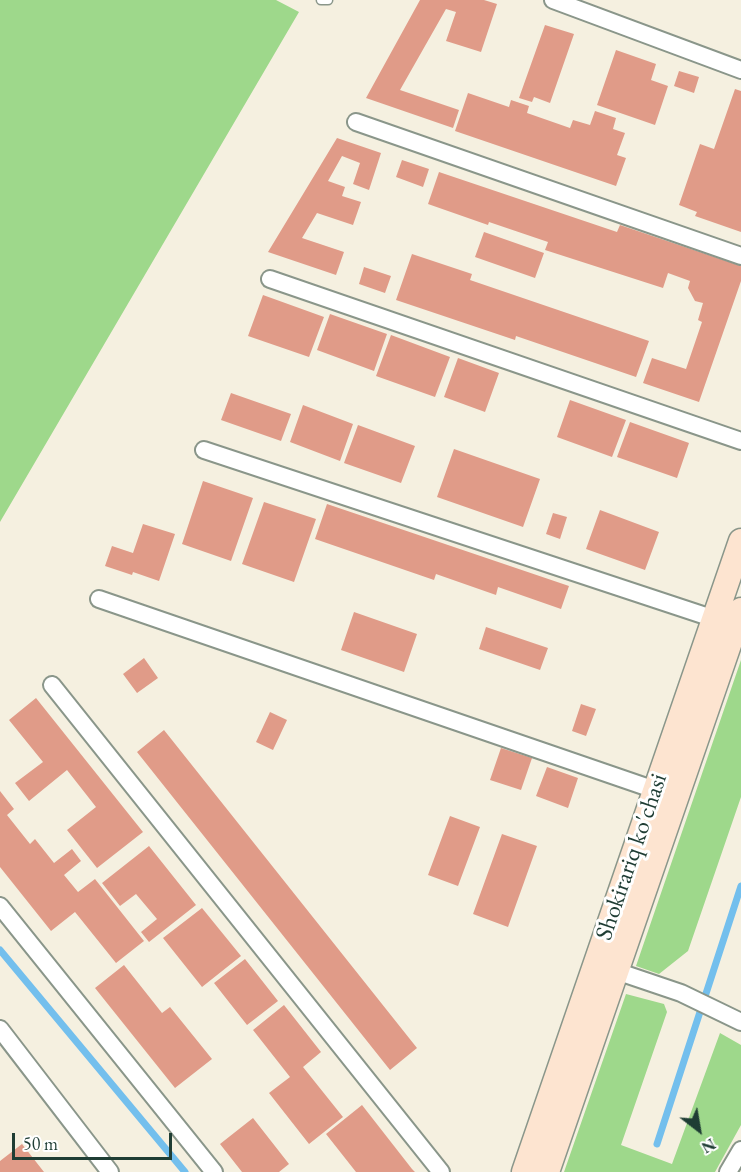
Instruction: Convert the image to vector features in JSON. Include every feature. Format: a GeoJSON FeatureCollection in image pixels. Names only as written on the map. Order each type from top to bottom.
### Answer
{"type":"FeatureCollection","features":[{"type":"Feature","properties":{"kind":"main road","name":"Shokirariq ko'chasi"},"geometry":{"type":"LineString","coordinates":[[524,1172],[730,618],[741,541]]}},
{"type":"Feature","properties":{"kind":"main road","name":"Shokirariq ko'chasi"},"geometry":{"type":"LineString","coordinates":[[547,1172],[616,971],[666,793]]}},
{"type":"Feature","properties":{"kind":"street"},"geometry":{"type":"LineString","coordinates":[[553,0],[741,70]]}},
{"type":"Feature","properties":{"kind":"street"},"geometry":{"type":"LineString","coordinates":[[356,122],[741,256]]}},
{"type":"Feature","properties":{"kind":"street"},"geometry":{"type":"LineString","coordinates":[[270,279],[741,441]]}},
{"type":"Feature","properties":{"kind":"street"},"geometry":{"type":"LineString","coordinates":[[204,450],[730,618]]}},
{"type":"Feature","properties":{"kind":"street"},"geometry":{"type":"LineString","coordinates":[[99,599],[666,793]]}},
{"type":"Feature","properties":{"kind":"street"},"geometry":{"type":"LineString","coordinates":[[52,685],[441,1172]]}},
{"type":"Feature","properties":{"kind":"street"},"geometry":{"type":"LineString","coordinates":[[0,906],[214,1172]]}},
{"type":"Feature","properties":{"kind":"street"},"geometry":{"type":"LineString","coordinates":[[616,971],[681,993],[740,1018]]}},
{"type":"Feature","properties":{"kind":"street"},"geometry":{"type":"LineString","coordinates":[[0,1029],[110,1172]]}},
{"type":"Feature","properties":{"kind":"street"},"geometry":{"type":"LineString","coordinates":[[728,1172],[741,1150]]}},
{"type":"Feature","properties":{"kind":"lane"},"geometry":{"type":"LineString","coordinates":[[321,0],[328,0]]}},
{"type":"Feature","properties":{"kind":"green space"},"geometry":{"type":"Polygon","coordinates":[[[0,0],[276,0],[299,12],[0,522],[0,0]]]}},
{"type":"Feature","properties":{"kind":"green space"},"geometry":{"type":"Polygon","coordinates":[[[741,660],[741,797],[688,951],[659,974],[636,966],[741,660]]]}},
{"type":"Feature","properties":{"kind":"green space"},"geometry":{"type":"Polygon","coordinates":[[[626,994],[664,1004],[667,1012],[621,1145],[672,1164],[720,1033],[741,1045],[741,1125],[715,1172],[564,1172],[626,994]]]}},
{"type":"Feature","properties":{"kind":"building"},"geometry":{"type":"Polygon","coordinates":[[[420,0],[484,0],[497,4],[481,52],[446,41],[456,12],[446,9],[400,90],[459,110],[453,128],[366,98],[420,0]]]}},
{"type":"Feature","properties":{"kind":"building"},"geometry":{"type":"Polygon","coordinates":[[[545,25],[574,34],[550,103],[534,97],[532,102],[519,98],[545,25]]]}},
{"type":"Feature","properties":{"kind":"building"},"geometry":{"type":"Polygon","coordinates":[[[616,50],[656,64],[651,80],[668,86],[655,125],[597,105],[616,50]]]}},
{"type":"Feature","properties":{"kind":"building"},"geometry":{"type":"Polygon","coordinates":[[[679,71],[699,77],[694,93],[674,86],[679,71]]]}},
{"type":"Feature","properties":{"kind":"building"},"geometry":{"type":"Polygon","coordinates":[[[735,89],[741,91],[741,232],[695,216],[697,212],[679,205],[700,144],[714,149],[735,89]]]}},
{"type":"Feature","properties":{"kind":"building"},"geometry":{"type":"Polygon","coordinates":[[[468,93],[509,107],[511,100],[529,106],[527,113],[570,128],[573,120],[590,125],[595,111],[616,118],[613,129],[625,133],[617,155],[626,158],[616,186],[455,131],[468,93]]]}},
{"type":"Feature","properties":{"kind":"building"},"geometry":{"type":"Polygon","coordinates":[[[337,138],[381,153],[369,190],[353,184],[360,163],[342,156],[328,181],[345,187],[342,196],[361,202],[353,225],[317,213],[302,238],[344,252],[336,275],[268,252],[337,138]]]}},
{"type":"Feature","properties":{"kind":"building"},"geometry":{"type":"Polygon","coordinates":[[[402,160],[429,169],[423,187],[396,177],[402,160]]]}},
{"type":"Feature","properties":{"kind":"building"},"geometry":{"type":"Polygon","coordinates":[[[439,172],[617,232],[620,225],[741,266],[741,281],[699,402],[643,383],[652,358],[686,369],[702,322],[698,320],[703,303],[695,301],[688,288],[690,281],[668,273],[663,288],[545,250],[548,242],[489,222],[488,225],[428,204],[439,172]]]}},
{"type":"Feature","properties":{"kind":"building"},"geometry":{"type":"Polygon","coordinates":[[[484,232],[544,253],[535,278],[475,257],[484,232]]]}},
{"type":"Feature","properties":{"kind":"building"},"geometry":{"type":"Polygon","coordinates":[[[412,254],[472,274],[470,280],[649,341],[636,377],[516,336],[515,340],[396,300],[412,254]]]}},
{"type":"Feature","properties":{"kind":"building"},"geometry":{"type":"Polygon","coordinates":[[[364,267],[391,276],[385,293],[359,284],[364,267]]]}},
{"type":"Feature","properties":{"kind":"building"},"geometry":{"type":"Polygon","coordinates":[[[263,295],[324,317],[309,357],[248,336],[263,295]]]}},
{"type":"Feature","properties":{"kind":"building"},"geometry":{"type":"Polygon","coordinates":[[[330,314],[387,334],[374,371],[317,350],[330,314]]]}},
{"type":"Feature","properties":{"kind":"building"},"geometry":{"type":"Polygon","coordinates":[[[391,335],[450,357],[435,397],[376,376],[391,335]]]}},
{"type":"Feature","properties":{"kind":"building"},"geometry":{"type":"Polygon","coordinates":[[[458,358],[499,373],[485,412],[444,397],[458,358]]]}},
{"type":"Feature","properties":{"kind":"building"},"geometry":{"type":"Polygon","coordinates":[[[231,393],[291,414],[281,441],[221,420],[231,393]]]}},
{"type":"Feature","properties":{"kind":"building"},"geometry":{"type":"Polygon","coordinates":[[[570,400],[626,420],[612,457],[557,437],[570,400]]]}},
{"type":"Feature","properties":{"kind":"building"},"geometry":{"type":"Polygon","coordinates":[[[303,405],[353,424],[340,461],[290,442],[303,405]]]}},
{"type":"Feature","properties":{"kind":"building"},"geometry":{"type":"Polygon","coordinates":[[[630,422],[689,443],[677,478],[617,457],[630,422]]]}},
{"type":"Feature","properties":{"kind":"building"},"geometry":{"type":"Polygon","coordinates":[[[358,425],[415,446],[401,483],[344,463],[358,425]]]}},
{"type":"Feature","properties":{"kind":"building"},"geometry":{"type":"Polygon","coordinates":[[[454,449],[540,479],[523,527],[437,497],[454,449]]]}},
{"type":"Feature","properties":{"kind":"building"},"geometry":{"type":"Polygon","coordinates":[[[203,481],[253,498],[231,561],[182,544],[203,481]]]}},
{"type":"Feature","properties":{"kind":"building"},"geometry":{"type":"Polygon","coordinates":[[[264,502],[316,519],[294,582],[242,564],[264,502]]]}},
{"type":"Feature","properties":{"kind":"building"},"geometry":{"type":"Polygon","coordinates":[[[327,504],[569,586],[561,609],[498,587],[496,595],[436,574],[434,580],[315,539],[327,504]]]}},
{"type":"Feature","properties":{"kind":"building"},"geometry":{"type":"Polygon","coordinates":[[[600,510],[659,532],[645,570],[586,549],[600,510]]]}},
{"type":"Feature","properties":{"kind":"building"},"geometry":{"type":"Polygon","coordinates":[[[553,513],[567,517],[560,539],[546,534],[553,513]]]}},
{"type":"Feature","properties":{"kind":"building"},"geometry":{"type":"Polygon","coordinates":[[[143,524],[175,534],[159,581],[105,566],[112,546],[133,553],[143,524]]]}},
{"type":"Feature","properties":{"kind":"building"},"geometry":{"type":"Polygon","coordinates":[[[354,612],[417,634],[404,672],[341,650],[354,612]]]}},
{"type":"Feature","properties":{"kind":"building"},"geometry":{"type":"Polygon","coordinates":[[[486,627],[548,648],[540,670],[479,649],[486,627]]]}},
{"type":"Feature","properties":{"kind":"building"},"geometry":{"type":"Polygon","coordinates":[[[144,658],[158,678],[137,693],[123,674],[144,658]]]}},
{"type":"Feature","properties":{"kind":"building"},"geometry":{"type":"Polygon","coordinates":[[[36,698],[143,832],[97,868],[67,830],[96,807],[67,770],[29,801],[15,783],[43,762],[9,720],[36,698]]]}},
{"type":"Feature","properties":{"kind":"building"},"geometry":{"type":"Polygon","coordinates":[[[581,704],[596,709],[586,736],[572,731],[581,704]]]}},
{"type":"Feature","properties":{"kind":"building"},"geometry":{"type":"Polygon","coordinates":[[[270,712],[287,720],[273,750],[256,742],[270,712]]]}},
{"type":"Feature","properties":{"kind":"building"},"geometry":{"type":"Polygon","coordinates":[[[164,730],[417,1048],[390,1070],[137,752],[164,730]]]}},
{"type":"Feature","properties":{"kind":"building"},"geometry":{"type":"Polygon","coordinates":[[[501,748],[532,758],[521,790],[490,780],[501,748]]]}},
{"type":"Feature","properties":{"kind":"building"},"geometry":{"type":"Polygon","coordinates":[[[547,767],[578,778],[568,808],[536,796],[547,767]]]}},
{"type":"Feature","properties":{"kind":"building"},"geometry":{"type":"Polygon","coordinates":[[[0,791],[14,809],[7,815],[30,844],[35,839],[54,863],[72,849],[81,861],[64,875],[78,892],[95,879],[144,941],[116,963],[75,912],[51,931],[0,867],[0,791]]]}},
{"type":"Feature","properties":{"kind":"building"},"geometry":{"type":"Polygon","coordinates":[[[450,816],[480,827],[458,886],[428,875],[450,816]]]}},
{"type":"Feature","properties":{"kind":"building"},"geometry":{"type":"Polygon","coordinates":[[[502,834],[537,846],[508,927],[473,914],[502,834]]]}},
{"type":"Feature","properties":{"kind":"building"},"geometry":{"type":"Polygon","coordinates":[[[149,846],[196,905],[149,942],[141,932],[157,919],[136,894],[120,906],[102,883],[149,846]]]}},
{"type":"Feature","properties":{"kind":"building"},"geometry":{"type":"Polygon","coordinates":[[[202,908],[241,956],[202,987],[163,938],[202,908]]]}},
{"type":"Feature","properties":{"kind":"building"},"geometry":{"type":"Polygon","coordinates":[[[245,959],[278,1001],[247,1025],[214,983],[245,959]]]}},
{"type":"Feature","properties":{"kind":"building"},"geometry":{"type":"Polygon","coordinates":[[[124,965],[162,1013],[170,1007],[212,1059],[175,1088],[95,988],[124,965]]]}},
{"type":"Feature","properties":{"kind":"building"},"geometry":{"type":"Polygon","coordinates":[[[284,1005],[321,1052],[303,1067],[343,1117],[309,1144],[269,1093],[290,1077],[253,1030],[284,1005]]]}},
{"type":"Feature","properties":{"kind":"building"},"geometry":{"type":"Polygon","coordinates":[[[362,1105],[415,1172],[356,1172],[326,1134],[362,1105]]]}},
{"type":"Feature","properties":{"kind":"building"},"geometry":{"type":"Polygon","coordinates":[[[253,1118],[289,1164],[279,1172],[242,1172],[220,1144],[253,1118]]]}},
{"type":"Feature","properties":{"kind":"building"},"geometry":{"type":"Polygon","coordinates":[[[22,1144],[44,1172],[0,1172],[0,1161],[22,1144]]]}},
{"type":"Feature","properties":{"kind":"waterway"},"geometry":{"type":"LineString","coordinates":[[657,1144],[741,886]]}},
{"type":"Feature","properties":{"kind":"waterway"},"geometry":{"type":"LineString","coordinates":[[0,950],[185,1172]]}}]}
